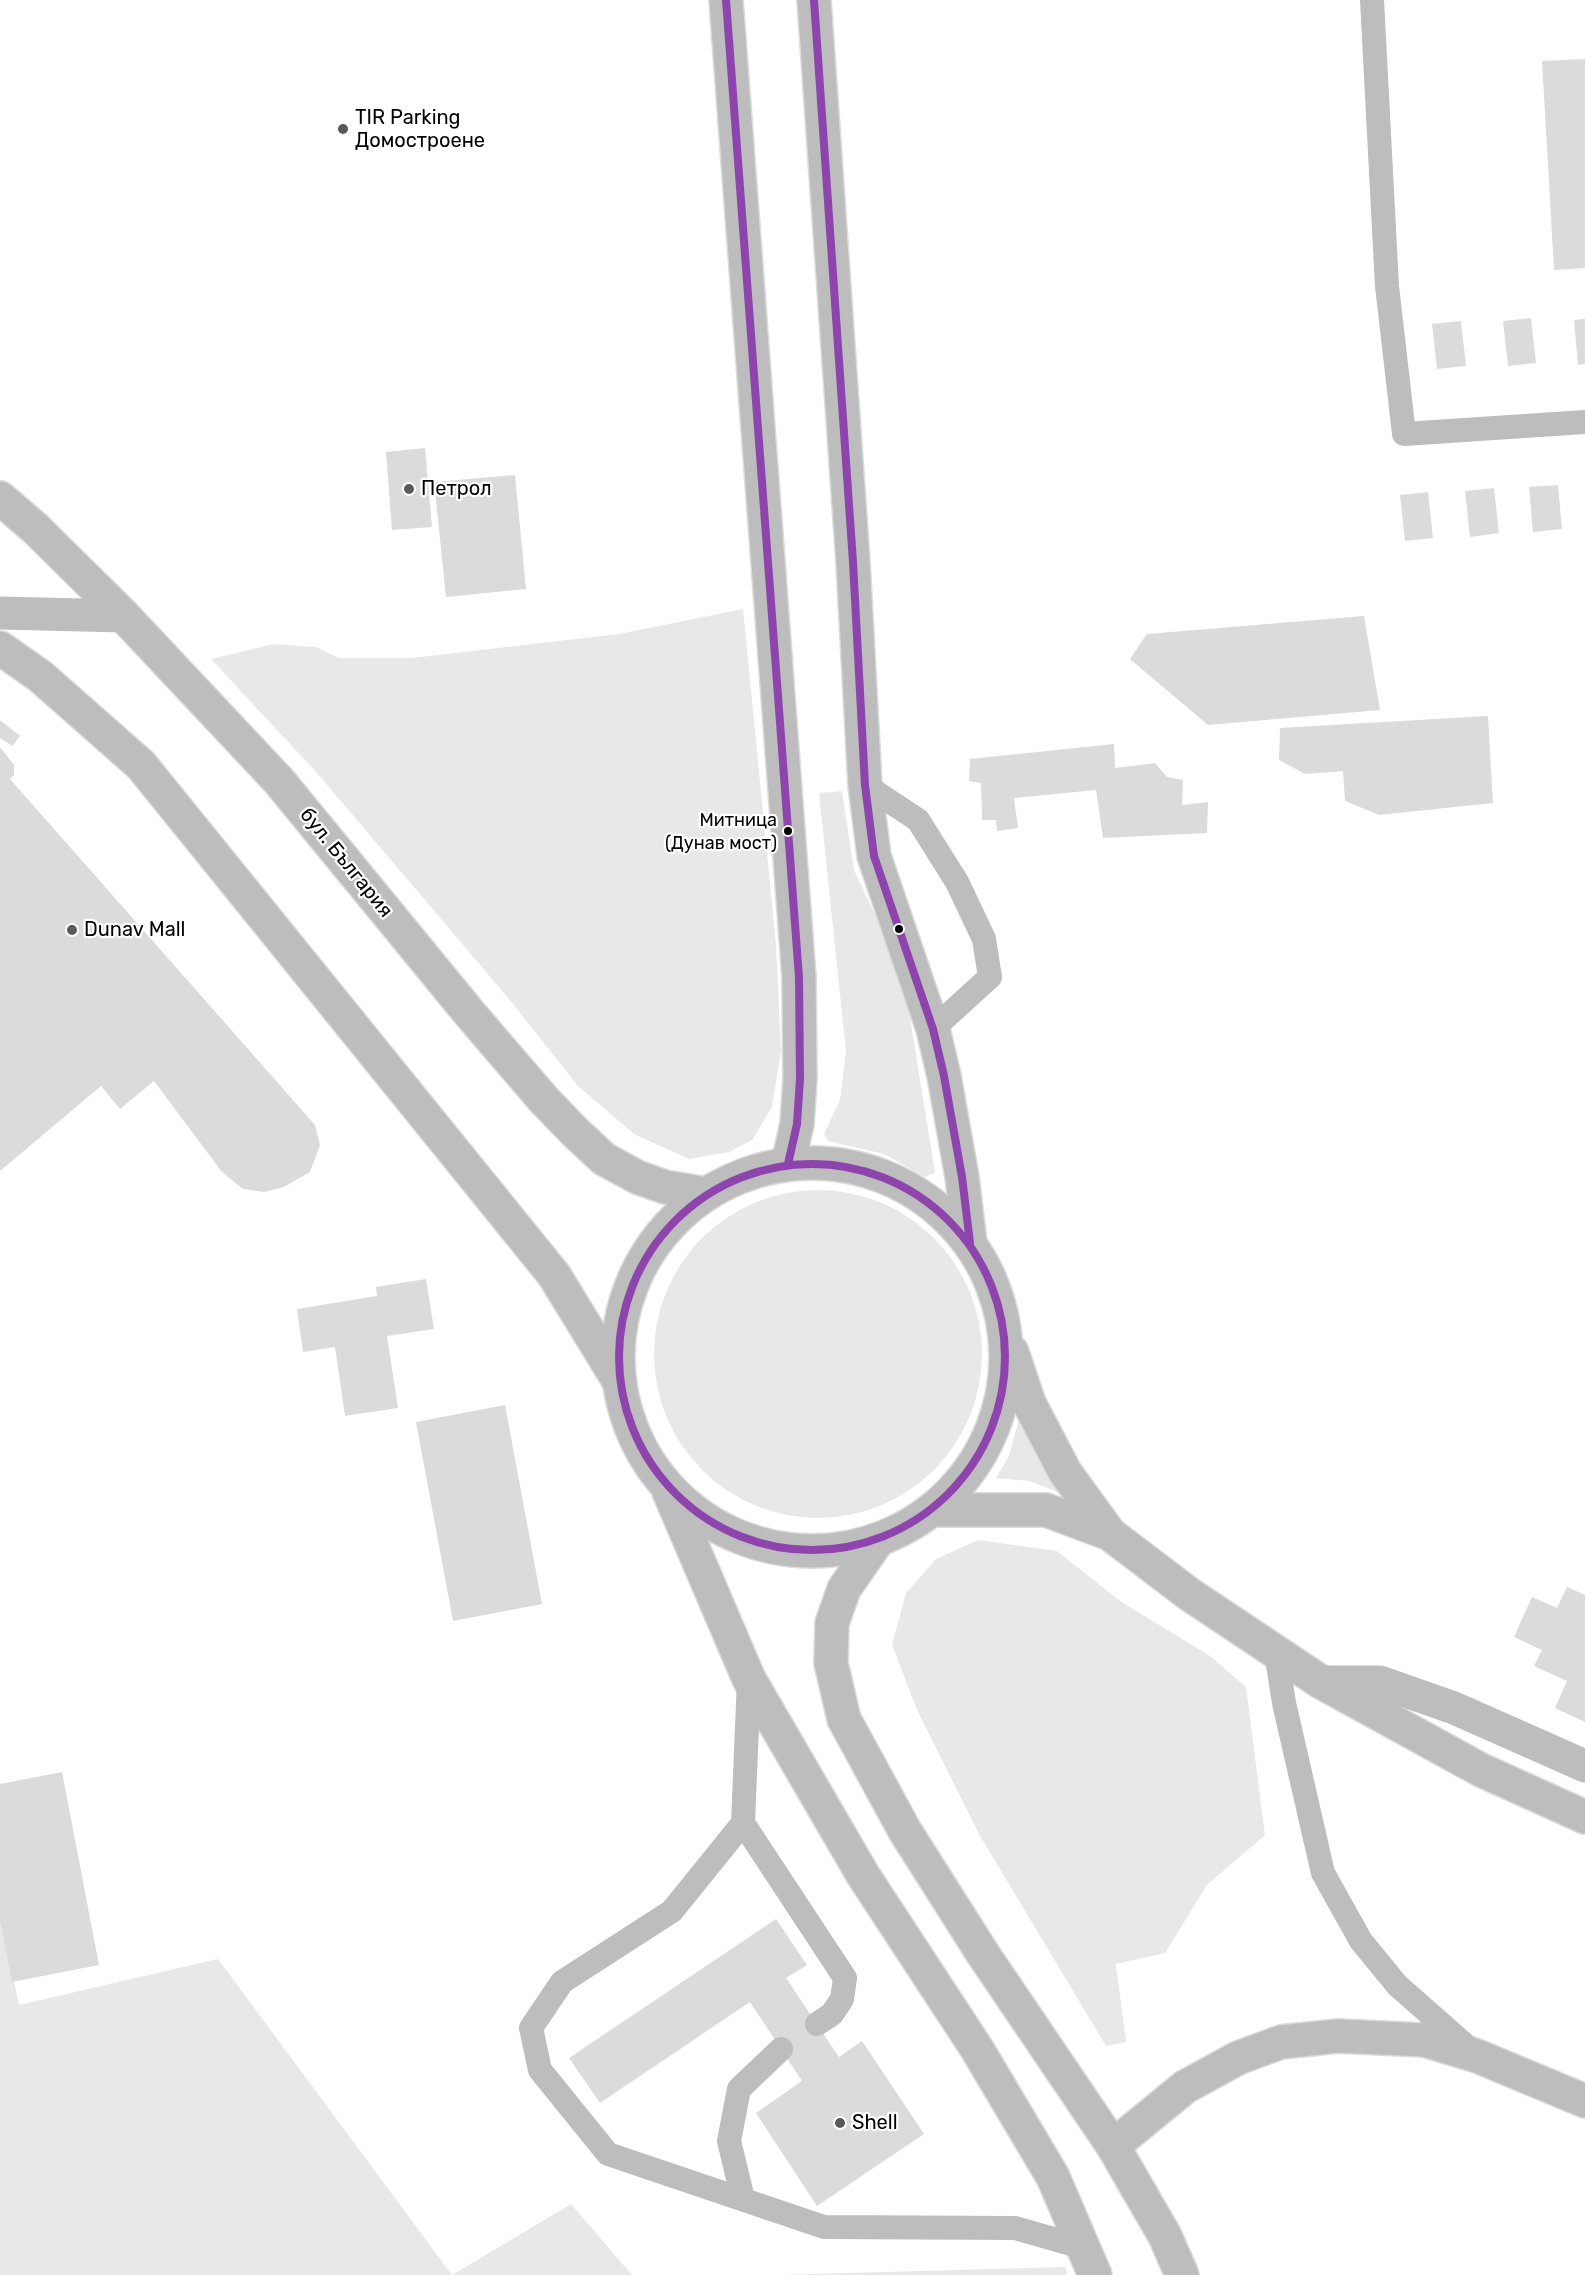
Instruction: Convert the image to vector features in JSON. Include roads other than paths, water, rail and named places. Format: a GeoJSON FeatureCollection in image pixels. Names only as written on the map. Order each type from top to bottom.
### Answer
{"type":"FeatureCollection","features":[{"type":"Feature","properties":{"kind":"main road"},"geometry":{"type":"LineString","coordinates":[[726,0],[799,977],[800,1079],[797,1124],[788,1164]]}},
{"type":"Feature","properties":{"kind":"main road"},"geometry":{"type":"LineString","coordinates":[[813,0],[853,562],[865,785],[874,856],[933,1029],[958,1155],[970,1243]]}},
{"type":"Feature","properties":{"kind":"main road","name":"бул. България"},"geometry":{"type":"LineString","coordinates":[[0,498],[36,529],[124,616],[279,781],[471,1015],[544,1100],[575,1132],[604,1159],[637,1177],[665,1187],[706,1194]]}},
{"type":"Feature","properties":{"kind":"main road"},"geometry":{"type":"LineString","coordinates":[[0,613],[124,616]]}},
{"type":"Feature","properties":{"kind":"main road"},"geometry":{"type":"LineString","coordinates":[[0,648],[40,676],[141,765],[554,1275],[619,1381]]}},
{"type":"Feature","properties":{"kind":"main road"},"geometry":{"type":"LineString","coordinates":[[1090,2261],[1053,2177],[977,2049],[863,1875],[749,1679],[668,1488],[635,1438],[625,1411],[619,1381],[620,1327],[636,1274],[666,1229],[706,1194],[745,1174],[788,1164],[840,1164],[890,1178],[934,1205],[970,1243],[993,1284],[1005,1331],[1029,1402],[1065,1472],[1110,1534]]}},
{"type":"Feature","properties":{"kind":"main road"},"geometry":{"type":"LineString","coordinates":[[668,1488],[712,1524],[765,1546],[822,1552],[878,1540],[932,1510],[968,1474],[993,1430],[1006,1381],[1005,1331]]}},
{"type":"Feature","properties":{"kind":"main road"},"geometry":{"type":"LineString","coordinates":[[932,1510],[1046,1510],[1110,1534],[1189,1594],[1321,1682],[1481,1770],[1585,1816]]}},
{"type":"Feature","properties":{"kind":"main road"},"geometry":{"type":"LineString","coordinates":[[878,1540],[844,1589],[832,1623],[831,1663],[844,1719],[905,1831],[983,1954],[1113,2146],[1165,2236],[1182,2275]]}},
{"type":"Feature","properties":{"kind":"main road"},"geometry":{"type":"LineString","coordinates":[[1321,1682],[1380,1682],[1454,1708],[1585,1766]]}},
{"type":"Feature","properties":{"kind":"main road"},"geometry":{"type":"LineString","coordinates":[[1113,2146],[1185,2087],[1238,2058],[1281,2042],[1338,2037],[1424,2040],[1477,2056],[1585,2101]]}},
{"type":"Feature","properties":{"kind":"lane"},"geometry":{"type":"LineString","coordinates":[[1372,0],[1387,286],[1404,434],[1585,423]]}},
{"type":"Feature","properties":{"kind":"lane"},"geometry":{"type":"LineString","coordinates":[[865,785],[918,820],[957,882],[984,939],[990,977],[933,1029]]}},
{"type":"Feature","properties":{"kind":"lane"},"geometry":{"type":"LineString","coordinates":[[1276,1652],[1284,1702],[1323,1873],[1361,1941],[1397,1985],[1477,2056]]}},
{"type":"Feature","properties":{"kind":"lane"},"geometry":{"type":"LineString","coordinates":[[749,1679],[744,1823],[845,1978],[842,1999],[832,2014],[817,2024]]}},
{"type":"Feature","properties":{"kind":"lane"},"geometry":{"type":"LineString","coordinates":[[744,1823],[672,1911],[562,1982],[531,2028],[540,2070],[608,2154],[824,2227],[1015,2228],[1090,2261]]}},
{"type":"Feature","properties":{"kind":"lane"},"geometry":{"type":"LineString","coordinates":[[743,2199],[729,2141],[739,2089],[781,2049]]}},
{"type":"Feature","properties":{"kind":"place","name":"TIR Parking Домостроене"},"geometry":{"type":"Point","coordinates":[343,129]}},
{"type":"Feature","properties":{"kind":"place","name":"Петрол"},"geometry":{"type":"Point","coordinates":[409,489]}},
{"type":"Feature","properties":{"kind":"place","name":"Митница (Дунав мост)"},"geometry":{"type":"Point","coordinates":[788,831]}},
{"type":"Feature","properties":{"kind":"place","name":"Dunav Mall"},"geometry":{"type":"Point","coordinates":[72,930]}},
{"type":"Feature","properties":{"kind":"place","name":"Shell"},"geometry":{"type":"Point","coordinates":[840,2123]}}]}
